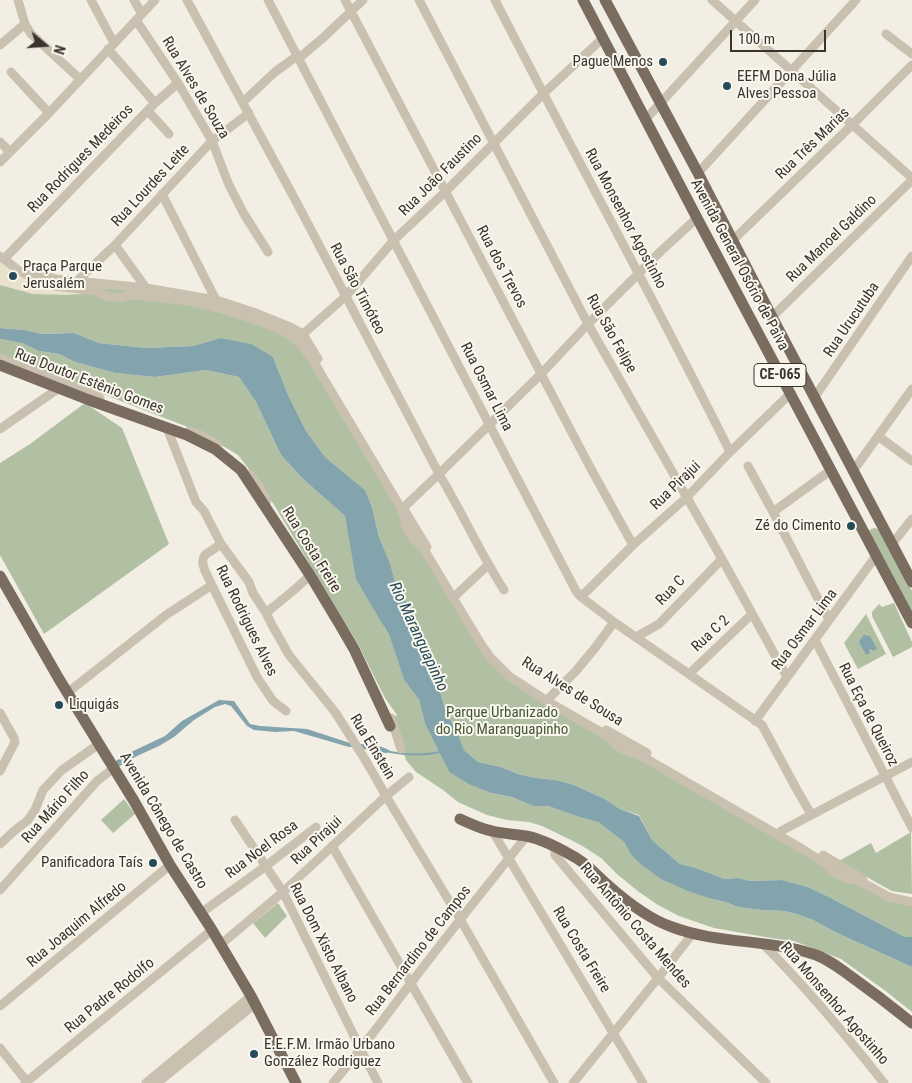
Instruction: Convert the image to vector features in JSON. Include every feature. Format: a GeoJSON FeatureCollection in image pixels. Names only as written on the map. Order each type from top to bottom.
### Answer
{"type":"FeatureCollection","features":[{"type":"Feature","properties":{"kind":"main road","name":"Avenida General Osório de Paiva"},"geometry":{"type":"LineString","coordinates":[[583,0],[912,623]]}},
{"type":"Feature","properties":{"kind":"main road","name":"Avenida General Osório de Paiva"},"geometry":{"type":"LineString","coordinates":[[605,0],[698,173],[814,398],[912,582]]}},
{"type":"Feature","properties":{"kind":"main road","name":"Rua Doutor Estênio Gomes"},"geometry":{"type":"LineString","coordinates":[[0,365],[167,428]]}},
{"type":"Feature","properties":{"kind":"main road","name":"Rua Costa Freire"},"geometry":{"type":"LineString","coordinates":[[167,428],[215,448],[241,470],[310,575],[354,649],[390,726]]}},
{"type":"Feature","properties":{"kind":"main road"},"geometry":{"type":"LineString","coordinates":[[846,498],[853,500],[858,497],[861,486]]}},
{"type":"Feature","properties":{"kind":"main road"},"geometry":{"type":"LineString","coordinates":[[867,537],[867,529],[871,526],[876,525],[884,529]]}},
{"type":"Feature","properties":{"kind":"main road","name":"Avenida Cônego de Castro"},"geometry":{"type":"LineString","coordinates":[[0,576],[4,591],[100,744],[170,865],[201,912],[253,1000],[296,1083]]}},
{"type":"Feature","properties":{"kind":"main road"},"geometry":{"type":"LineString","coordinates":[[460,819],[493,832],[526,836],[555,846],[589,867],[624,899],[671,927],[693,933],[786,947],[814,954],[835,965],[876,994],[912,1023]]}},
{"type":"Feature","properties":{"kind":"street"},"geometry":{"type":"LineString","coordinates":[[18,0],[25,24],[31,34],[80,79]]}},
{"type":"Feature","properties":{"kind":"street"},"geometry":{"type":"LineString","coordinates":[[91,0],[111,46],[155,103]]}},
{"type":"Feature","properties":{"kind":"street","name":"Rua Alves de Souza"},"geometry":{"type":"LineString","coordinates":[[134,0],[139,17],[212,141],[229,185],[244,214],[268,252]]}},
{"type":"Feature","properties":{"kind":"street"},"geometry":{"type":"LineString","coordinates":[[0,162],[49,113],[155,0]]}},
{"type":"Feature","properties":{"kind":"street","name":"Rua São Timóteo"},"geometry":{"type":"LineString","coordinates":[[187,0],[249,113],[439,474],[488,565],[504,590]]}},
{"type":"Feature","properties":{"kind":"street","name":"Rua Osmar Lima"},"geometry":{"type":"LineString","coordinates":[[268,0],[576,591],[614,622],[762,725],[811,814]]}},
{"type":"Feature","properties":{"kind":"street","name":"Rua dos Trevos"},"geometry":{"type":"LineString","coordinates":[[345,0],[590,467],[633,545]]}},
{"type":"Feature","properties":{"kind":"street"},"geometry":{"type":"LineString","coordinates":[[243,102],[275,72],[324,37],[363,0]]}},
{"type":"Feature","properties":{"kind":"street","name":"Rua São Felipe"},"geometry":{"type":"LineString","coordinates":[[419,0],[588,324],[787,677]]}},
{"type":"Feature","properties":{"kind":"street","name":"Rua Monsenhor Agostinho"},"geometry":{"type":"LineString","coordinates":[[495,0],[730,452]]}},
{"type":"Feature","properties":{"kind":"street"},"geometry":{"type":"LineString","coordinates":[[712,0],[912,179]]}},
{"type":"Feature","properties":{"kind":"street"},"geometry":{"type":"LineString","coordinates":[[645,120],[755,0]]}},
{"type":"Feature","properties":{"kind":"street"},"geometry":{"type":"LineString","coordinates":[[698,173],[856,0]]}},
{"type":"Feature","properties":{"kind":"street"},"geometry":{"type":"LineString","coordinates":[[0,45],[25,24]]}},
{"type":"Feature","properties":{"kind":"street"},"geometry":{"type":"LineString","coordinates":[[886,34],[912,54]]}},
{"type":"Feature","properties":{"kind":"street","name":"Rua João Faustino"},"geometry":{"type":"LineString","coordinates":[[303,334],[346,296],[394,240],[603,38]]}},
{"type":"Feature","properties":{"kind":"street","name":"Rua Três Marias"},"geometry":{"type":"LineString","coordinates":[[732,241],[912,65]]}},
{"type":"Feature","properties":{"kind":"street"},"geometry":{"type":"LineString","coordinates":[[11,72],[49,113]]}},
{"type":"Feature","properties":{"kind":"street","name":"Rua Rodrigues Medeiros"},"geometry":{"type":"LineString","coordinates":[[2,254],[178,82]]}},
{"type":"Feature","properties":{"kind":"street"},"geometry":{"type":"LineString","coordinates":[[148,111],[169,134]]}},
{"type":"Feature","properties":{"kind":"street","name":"Rua Lourdes Leite"},"geometry":{"type":"LineString","coordinates":[[76,282],[115,245],[212,141],[249,113]]}},
{"type":"Feature","properties":{"kind":"street"},"geometry":{"type":"LineString","coordinates":[[0,142],[10,152]]}},
{"type":"Feature","properties":{"kind":"street","name":"Rua Manoel Galdino"},"geometry":{"type":"LineString","coordinates":[[772,317],[912,179]]}},
{"type":"Feature","properties":{"kind":"street"},"geometry":{"type":"LineString","coordinates":[[162,194],[216,300]]}},
{"type":"Feature","properties":{"kind":"street"},"geometry":{"type":"LineString","coordinates":[[403,508],[541,374],[638,273],[697,218]]}},
{"type":"Feature","properties":{"kind":"street"},"geometry":{"type":"LineString","coordinates":[[115,245],[146,288]]}},
{"type":"Feature","properties":{"kind":"street"},"geometry":{"type":"LineString","coordinates":[[2,254],[14,262],[56,279],[146,288],[216,300],[253,312],[303,334]]}},
{"type":"Feature","properties":{"kind":"street"},"geometry":{"type":"LineString","coordinates":[[2,254],[21,272],[55,286],[96,291],[106,296],[121,298],[128,294],[199,303],[221,308],[268,324],[282,330],[295,339],[309,354],[401,508],[405,525],[413,539],[422,546],[481,644],[491,658],[510,676],[547,701],[611,738],[615,745],[629,753],[638,754],[804,850],[826,864],[834,872],[847,879],[856,879],[889,897],[912,902]]}},
{"type":"Feature","properties":{"kind":"street","name":"Rua Urucutuba"},"geometry":{"type":"LineString","coordinates":[[814,398],[912,256]]}},
{"type":"Feature","properties":{"kind":"street","name":"Rua Alves de Sousa"},"geometry":{"type":"LineString","coordinates":[[303,334],[403,508],[497,659],[550,697],[781,831],[886,891],[912,898]]}},
{"type":"Feature","properties":{"kind":"street"},"geometry":{"type":"LineString","coordinates":[[0,358],[102,399],[205,437],[220,447],[245,469],[259,486],[357,648],[391,719],[401,749]]}},
{"type":"Feature","properties":{"kind":"street"},"geometry":{"type":"LineString","coordinates":[[0,430],[59,388]]}},
{"type":"Feature","properties":{"kind":"street"},"geometry":{"type":"LineString","coordinates":[[853,471],[912,389]]}},
{"type":"Feature","properties":{"kind":"street","name":"Rua Pirajui"},"geometry":{"type":"LineString","coordinates":[[581,597],[633,545],[686,498],[790,394]]}},
{"type":"Feature","properties":{"kind":"street","name":"Rua Einstein"},"geometry":{"type":"LineString","coordinates":[[167,428],[196,502],[204,512],[221,544],[249,582],[253,593],[289,655],[335,712],[366,761],[460,919],[554,1083]]}},
{"type":"Feature","properties":{"kind":"street"},"geometry":{"type":"LineString","coordinates":[[878,436],[912,461]]}},
{"type":"Feature","properties":{"kind":"street"},"geometry":{"type":"LineString","coordinates":[[748,466],[774,512],[829,620]]}},
{"type":"Feature","properties":{"kind":"street"},"geometry":{"type":"LineString","coordinates":[[774,512],[831,470]]}},
{"type":"Feature","properties":{"kind":"street"},"geometry":{"type":"LineString","coordinates":[[892,544],[912,519]]}},
{"type":"Feature","properties":{"kind":"street","name":"Rua Rodrigues Alves"},"geometry":{"type":"LineString","coordinates":[[221,544],[205,555],[202,560],[205,571],[257,677],[273,701],[286,712]]}},
{"type":"Feature","properties":{"kind":"street","name":"Rua Osmar Lima"},"geometry":{"type":"LineString","coordinates":[[755,721],[876,556]]}},
{"type":"Feature","properties":{"kind":"street","name":"Rua C"},"geometry":{"type":"LineString","coordinates":[[636,637],[659,624],[722,559]]}},
{"type":"Feature","properties":{"kind":"street"},"geometry":{"type":"LineString","coordinates":[[456,595],[488,565]]}},
{"type":"Feature","properties":{"kind":"street"},"geometry":{"type":"LineString","coordinates":[[266,613],[281,599],[300,586],[310,575]]}},
{"type":"Feature","properties":{"kind":"street"},"geometry":{"type":"LineString","coordinates":[[67,693],[166,615],[212,585]]}},
{"type":"Feature","properties":{"kind":"street","name":"Rua C 2"},"geometry":{"type":"LineString","coordinates":[[689,674],[752,614]]}},
{"type":"Feature","properties":{"kind":"street"},"geometry":{"type":"LineString","coordinates":[[550,697],[595,648],[614,622]]}},
{"type":"Feature","properties":{"kind":"street","name":"Rua Eça de Queiroz"},"geometry":{"type":"LineString","coordinates":[[815,640],[912,828]]}},
{"type":"Feature","properties":{"kind":"street"},"geometry":{"type":"LineString","coordinates":[[0,713],[15,742],[0,771]]}},
{"type":"Feature","properties":{"kind":"street"},"geometry":{"type":"LineString","coordinates":[[0,844],[28,820],[35,810],[43,790],[62,770],[100,744]]}},
{"type":"Feature","properties":{"kind":"street"},"geometry":{"type":"LineString","coordinates":[[781,831],[912,762]]}},
{"type":"Feature","properties":{"kind":"street","name":"Rua Mário Filho"},"geometry":{"type":"LineString","coordinates":[[0,890],[97,781],[114,768]]}},
{"type":"Feature","properties":{"kind":"street","name":"Rua Pirajui"},"geometry":{"type":"LineString","coordinates":[[220,945],[283,892],[408,777]]}},
{"type":"Feature","properties":{"kind":"street","name":"Rua Dom Xisto Albano"},"geometry":{"type":"LineString","coordinates":[[235,820],[283,892],[378,1083]]}},
{"type":"Feature","properties":{"kind":"street","name":"Rua Noel Rosa"},"geometry":{"type":"LineString","coordinates":[[201,912],[266,866],[316,827]]}},
{"type":"Feature","properties":{"kind":"street","name":"Rua Costa Freire"},"geometry":{"type":"LineString","coordinates":[[493,832],[643,1083]]}},
{"type":"Feature","properties":{"kind":"street","name":"Rua Bernardino de Campos"},"geometry":{"type":"LineString","coordinates":[[334,1083],[526,836]]}},
{"type":"Feature","properties":{"kind":"street"},"geometry":{"type":"LineString","coordinates":[[332,846],[468,1083]]}},
{"type":"Feature","properties":{"kind":"street","name":"Rua Antônio Costa Mendes"},"geometry":{"type":"LineString","coordinates":[[555,846],[555,855],[658,978],[766,1083]]}},
{"type":"Feature","properties":{"kind":"street","name":"Rua Joaquim Alfredo"},"geometry":{"type":"LineString","coordinates":[[0,1006],[170,865]]}},
{"type":"Feature","properties":{"kind":"street","name":"Rua Padre Rodolfo"},"geometry":{"type":"LineString","coordinates":[[27,1082],[212,930]]}},
{"type":"Feature","properties":{"kind":"street"},"geometry":{"type":"LineString","coordinates":[[573,1083],[693,933]]}},
{"type":"Feature","properties":{"kind":"street","name":"Rua Monsenhor Agostinho"},"geometry":{"type":"LineString","coordinates":[[764,944],[851,1040],[884,1083]]}},
{"type":"Feature","properties":{"kind":"street"},"geometry":{"type":"LineString","coordinates":[[146,1083],[186,1055],[253,1000]]}},
{"type":"Feature","properties":{"kind":"street"},"geometry":{"type":"LineString","coordinates":[[0,1048],[27,1082]]}},
{"type":"Feature","properties":{"kind":"street"},"geometry":{"type":"LineString","coordinates":[[157,1083],[186,1055]]}},
{"type":"Feature","properties":{"kind":"green space","name":"Parque Urbanizado do Rio Maranguapinho"},"geometry":{"type":"Polygon","coordinates":[[[0,256],[3,260],[56,284],[149,292],[300,336],[380,475],[495,659],[506,670],[539,694],[877,890],[912,900],[912,937],[905,937],[808,887],[782,880],[750,881],[738,878],[725,879],[680,864],[652,840],[639,815],[620,809],[605,799],[574,785],[518,774],[501,767],[478,762],[464,750],[457,731],[446,713],[432,661],[420,634],[412,609],[397,589],[365,490],[325,457],[306,431],[288,395],[273,357],[220,338],[193,346],[146,348],[99,343],[74,333],[40,334],[25,330],[0,328],[0,256]]]}},
{"type":"Feature","properties":{"kind":"green space","name":"Parque Urbanizado do Rio Maranguapinho"},"geometry":{"type":"Polygon","coordinates":[[[0,339],[22,343],[39,351],[59,354],[75,362],[115,373],[155,377],[206,370],[239,377],[256,402],[281,455],[303,479],[345,516],[351,544],[389,635],[404,680],[419,700],[425,724],[449,772],[491,793],[512,797],[533,806],[548,806],[598,822],[624,842],[631,855],[712,899],[738,907],[797,914],[912,967],[912,1012],[841,959],[794,941],[714,928],[679,916],[639,892],[601,858],[584,847],[542,826],[487,815],[458,802],[416,772],[406,760],[393,718],[397,715],[385,698],[358,644],[265,490],[238,455],[198,431],[0,354],[0,339]]]}},
{"type":"Feature","properties":{"kind":"green space"},"geometry":{"type":"Polygon","coordinates":[[[85,403],[122,428],[169,544],[44,634],[0,555],[0,463],[30,444],[85,403]]]}},
{"type":"Feature","properties":{"kind":"green space"},"geometry":{"type":"Polygon","coordinates":[[[875,528],[880,530],[912,591],[912,614],[869,531],[875,528]]]}},
{"type":"Feature","properties":{"kind":"green space"},"geometry":{"type":"Polygon","coordinates":[[[894,603],[912,642],[912,647],[893,657],[872,616],[872,612],[879,604],[882,607],[894,603]]]}},
{"type":"Feature","properties":{"kind":"green space"},"geometry":{"type":"Polygon","coordinates":[[[866,614],[886,654],[858,669],[844,643],[866,614]]]}},
{"type":"Feature","properties":{"kind":"green space"},"geometry":{"type":"Polygon","coordinates":[[[124,799],[135,814],[113,833],[101,820],[124,799]]]}},
{"type":"Feature","properties":{"kind":"green space"},"geometry":{"type":"Polygon","coordinates":[[[911,832],[912,894],[892,891],[839,861],[871,843],[876,853],[911,832]]]}},
{"type":"Feature","properties":{"kind":"green space"},"geometry":{"type":"Polygon","coordinates":[[[278,903],[287,916],[265,938],[253,923],[278,903]]]}},
{"type":"Feature","properties":{"kind":"shaded area","name":"Praça Parque Jerusalém"},"geometry":{"type":"Polygon","coordinates":[[[0,259],[84,294],[33,294],[0,285],[0,259]]]}},
{"type":"Feature","properties":{"kind":"water","name":"Rio Maranguapinho"},"geometry":{"type":"Polygon","coordinates":[[[0,328],[25,330],[41,334],[74,333],[99,343],[146,348],[193,346],[220,338],[251,344],[273,357],[288,395],[306,431],[325,457],[365,490],[397,589],[412,609],[432,662],[446,713],[457,731],[464,750],[478,762],[501,767],[518,774],[574,785],[605,799],[620,809],[639,816],[652,840],[680,864],[725,879],[738,878],[750,881],[782,880],[808,887],[905,937],[912,937],[912,967],[797,914],[738,907],[688,891],[661,879],[642,865],[631,855],[624,842],[598,822],[548,806],[533,806],[512,797],[491,793],[469,784],[449,772],[425,724],[419,700],[404,680],[389,635],[356,579],[345,516],[303,479],[281,455],[256,402],[239,377],[206,370],[155,377],[115,373],[75,362],[59,354],[39,351],[22,343],[0,339],[0,328]]]}},
{"type":"Feature","properties":{"kind":"water"},"geometry":{"type":"Polygon","coordinates":[[[864,635],[870,636],[877,649],[869,650],[870,653],[866,655],[859,642],[864,635]]]}},
{"type":"Feature","properties":{"kind":"water"},"geometry":{"type":"Polygon","coordinates":[[[219,700],[234,701],[250,724],[307,729],[353,744],[355,747],[349,747],[294,731],[254,730],[247,726],[231,706],[225,704],[215,707],[194,720],[174,737],[159,746],[118,767],[114,762],[165,736],[182,721],[219,700]]]}},
{"type":"Feature","properties":{"kind":"water"},"geometry":{"type":"Polygon","coordinates":[[[360,744],[381,747],[392,752],[386,753],[363,749],[360,744]]]}},
{"type":"Feature","properties":{"kind":"waterway"},"geometry":{"type":"LineString","coordinates":[[390,752],[415,755],[440,752]]}},
{"type":"Feature","properties":{"kind":"place","name":"Pague Menos"},"geometry":{"type":"Point","coordinates":[663,62]}},
{"type":"Feature","properties":{"kind":"place","name":"EEFM Dona Júlia Alves Pessoa"},"geometry":{"type":"Point","coordinates":[727,86]}},
{"type":"Feature","properties":{"kind":"place","name":"Praça Parque Jerusalém"},"geometry":{"type":"Point","coordinates":[13,276]}},
{"type":"Feature","properties":{"kind":"place","name":"Zé do Cimento"},"geometry":{"type":"Point","coordinates":[851,526]}},
{"type":"Feature","properties":{"kind":"place","name":"Liquigás"},"geometry":{"type":"Point","coordinates":[59,705]}},
{"type":"Feature","properties":{"kind":"place","name":"Panificadora Taís"},"geometry":{"type":"Point","coordinates":[153,863]}},
{"type":"Feature","properties":{"kind":"place","name":"E.E.F.M. Irmão Urbano González Rodriguez"},"geometry":{"type":"Point","coordinates":[254,1054]}}]}
